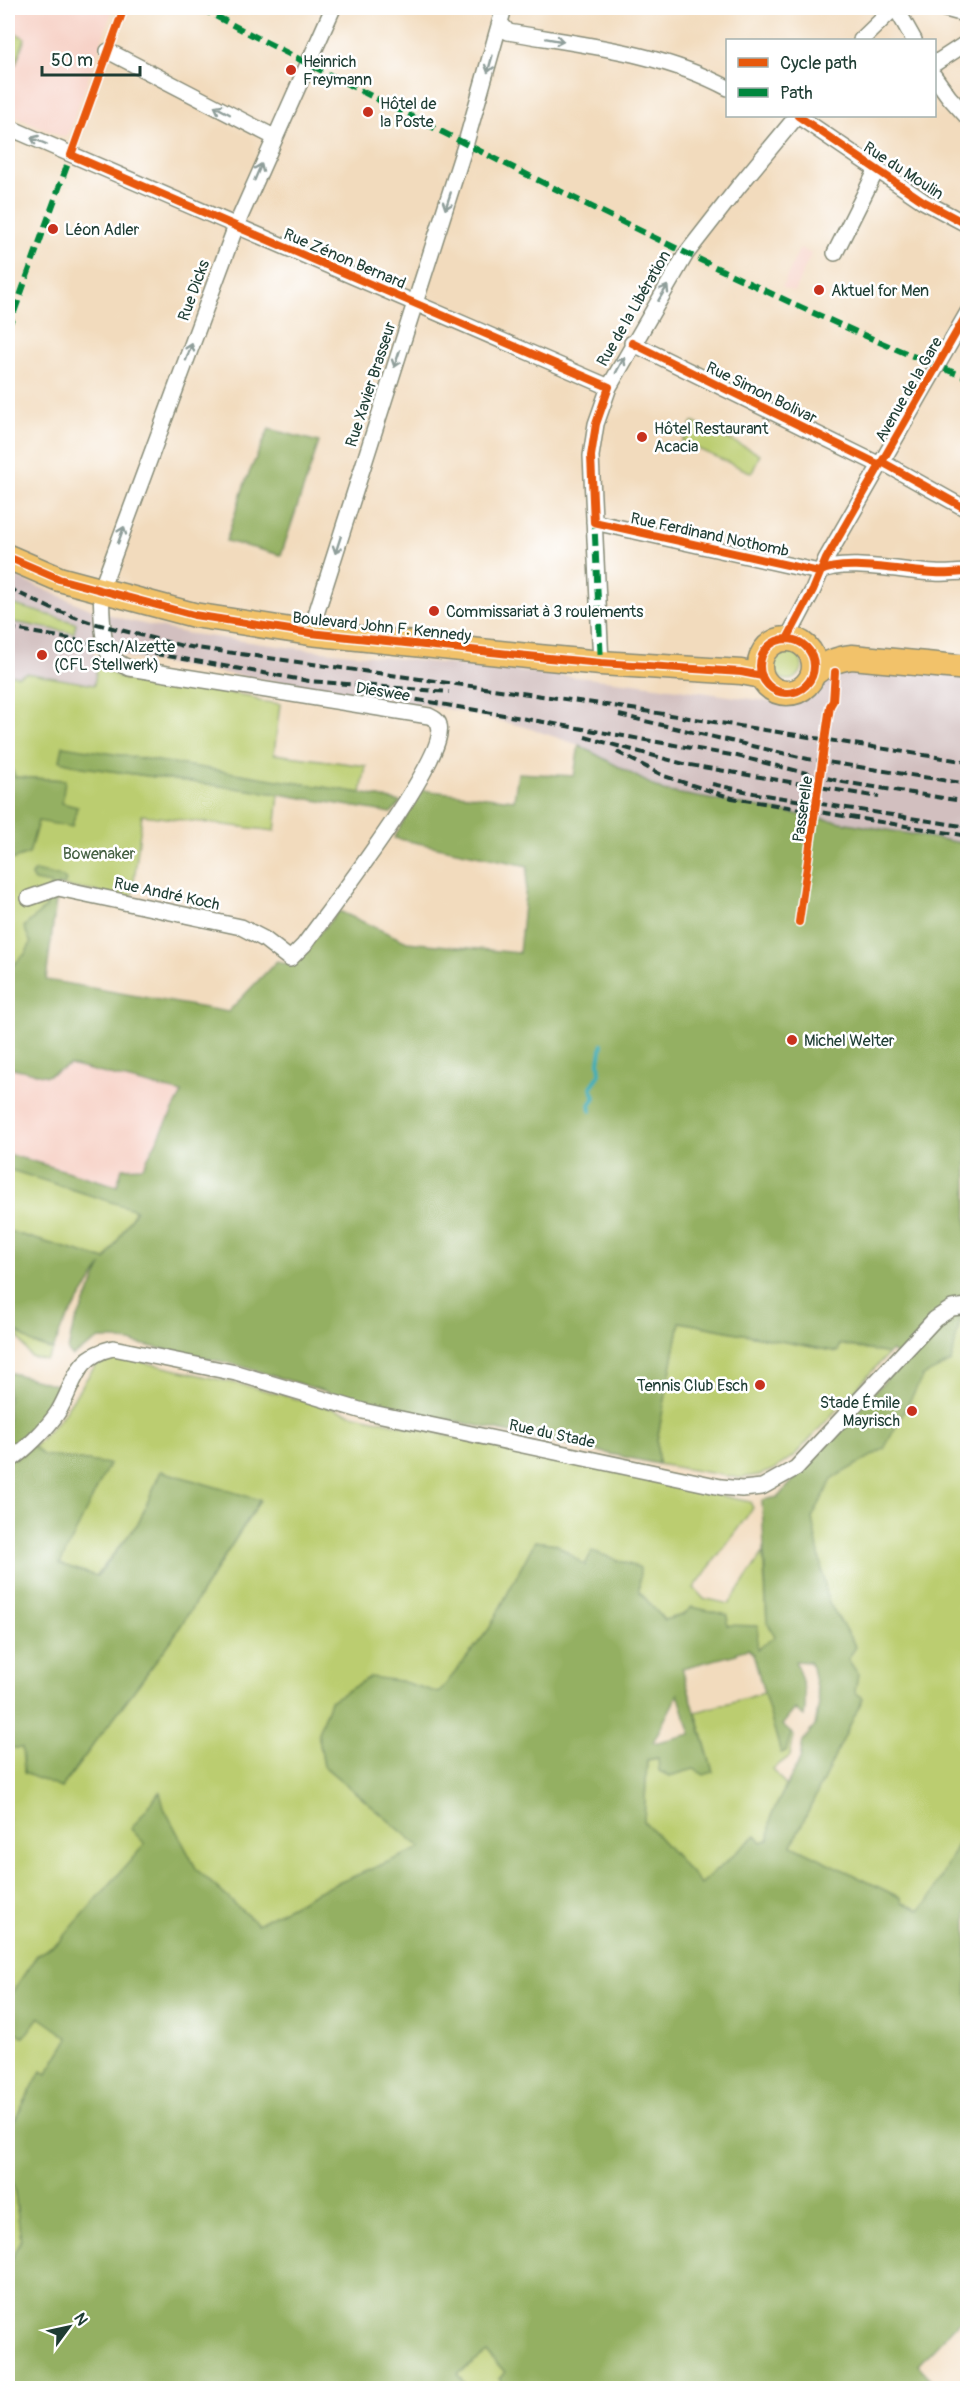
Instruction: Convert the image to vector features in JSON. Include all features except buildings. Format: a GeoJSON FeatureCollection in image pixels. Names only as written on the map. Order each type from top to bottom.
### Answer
{"type":"FeatureCollection","features":[{"type":"Feature","properties":{"kind":"main road","name":"Boulevard John F. Kennedy"},"geometry":{"type":"LineString","coordinates":[[8,557],[59,579],[194,615],[310,633],[601,663],[634,664],[741,658],[763,665]]}},
{"type":"Feature","properties":{"kind":"main road"},"geometry":{"type":"LineString","coordinates":[[813,674],[813,658],[809,650],[796,640],[787,639],[773,643],[763,665],[772,689],[788,694],[804,688],[813,674],[826,663],[838,658],[852,657],[968,668]]}},
{"type":"Feature","properties":{"kind":"main road"},"geometry":{"type":"LineString","coordinates":[[809,650],[837,647],[968,657]]}},
{"type":"Feature","properties":{"kind":"street","name":"Rue Dicks"},"geometry":{"type":"LineString","coordinates":[[101,590],[236,226],[333,8]]}},
{"type":"Feature","properties":{"kind":"street","name":"Rue Xavier Brasseur"},"geometry":{"type":"LineString","coordinates":[[310,633],[465,146],[504,8]]}},
{"type":"Feature","properties":{"kind":"street"},"geometry":{"type":"LineString","coordinates":[[862,39],[895,8],[913,39]]}},
{"type":"Feature","properties":{"kind":"street"},"geometry":{"type":"LineString","coordinates":[[942,8],[968,15]]}},
{"type":"Feature","properties":{"kind":"street"},"geometry":{"type":"LineString","coordinates":[[501,24],[508,32],[637,55],[669,63],[726,87]]}},
{"type":"Feature","properties":{"kind":"street"},"geometry":{"type":"LineString","coordinates":[[936,63],[968,42]]}},
{"type":"Feature","properties":{"kind":"street"},"geometry":{"type":"LineString","coordinates":[[108,51],[274,137]]}},
{"type":"Feature","properties":{"kind":"street"},"geometry":{"type":"LineString","coordinates":[[936,79],[968,118]]}},
{"type":"Feature","properties":{"kind":"street","name":"Rue du Moulin"},"geometry":{"type":"LineString","coordinates":[[791,117],[877,169],[924,201],[968,225]]}},
{"type":"Feature","properties":{"kind":"street","name":"Rue de la Libération"},"geometry":{"type":"LineString","coordinates":[[601,663],[591,456],[596,424],[609,387],[632,343],[686,254],[791,117]]}},
{"type":"Feature","properties":{"kind":"street","name":"Rue Zénon Bernard"},"geometry":{"type":"LineString","coordinates":[[8,128],[609,387]]}},
{"type":"Feature","properties":{"kind":"street"},"geometry":{"type":"LineString","coordinates":[[835,253],[877,169]]}},
{"type":"Feature","properties":{"kind":"street","name":"Avenue de la Gare"},"geometry":{"type":"LineString","coordinates":[[787,639],[813,590],[819,572],[968,312]]}},
{"type":"Feature","properties":{"kind":"street","name":"Rue Simon Bolivar"},"geometry":{"type":"LineString","coordinates":[[632,343],[881,463],[968,510]]}},
{"type":"Feature","properties":{"kind":"street","name":"Rue Ferdinand Nothomb"},"geometry":{"type":"LineString","coordinates":[[594,522],[819,572]]}},
{"type":"Feature","properties":{"kind":"street"},"geometry":{"type":"LineString","coordinates":[[819,572],[828,567],[845,565],[937,574],[968,572]]}},
{"type":"Feature","properties":{"kind":"street","name":"Dieswee"},"geometry":{"type":"LineString","coordinates":[[101,590],[108,654],[117,663],[129,668],[429,716],[436,719],[440,726],[430,758],[401,811],[304,945],[290,958]]}},
{"type":"Feature","properties":{"kind":"street","name":"Rue André Koch"},"geometry":{"type":"LineString","coordinates":[[29,898],[58,888],[241,927],[264,939],[290,958]]}},
{"type":"Feature","properties":{"kind":"street","name":"Rue du Stade"},"geometry":{"type":"LineString","coordinates":[[8,1462],[30,1443],[56,1415],[86,1359],[97,1351],[113,1348],[236,1372],[363,1411],[721,1487],[742,1489],[762,1487],[796,1468],[934,1318],[951,1308],[968,1306]]}},
{"type":"Feature","properties":{"kind":"shaded area"},"geometry":{"type":"Polygon","coordinates":[[[8,8],[113,9],[68,135],[63,137],[8,113],[8,8]]]}},
{"type":"Feature","properties":{"kind":"shaded area"},"geometry":{"type":"Polygon","coordinates":[[[800,248],[811,254],[794,292],[782,287],[800,248]]]}},
{"type":"Feature","properties":{"kind":"shaded area"},"geometry":{"type":"Polygon","coordinates":[[[13,576],[88,608],[130,621],[185,633],[294,648],[634,683],[795,705],[815,686],[826,663],[967,668],[967,844],[663,791],[579,745],[525,727],[453,710],[130,658],[91,647],[98,661],[95,685],[27,673],[18,676],[8,674],[8,621],[73,633],[76,623],[10,604],[8,588],[13,576]]]}},
{"type":"Feature","properties":{"kind":"shaded area"},"geometry":{"type":"Polygon","coordinates":[[[70,1065],[182,1093],[143,1167],[117,1186],[8,1154],[8,1067],[47,1076],[70,1065]]]}},
{"type":"Feature","properties":{"kind":"green space"},"geometry":{"type":"Polygon","coordinates":[[[8,29],[25,38],[16,64],[8,59],[8,29]]]}},
{"type":"Feature","properties":{"kind":"green space"},"geometry":{"type":"Polygon","coordinates":[[[692,422],[760,454],[752,473],[682,442],[692,422]]]}},
{"type":"Feature","properties":{"kind":"green space"},"geometry":{"type":"Polygon","coordinates":[[[269,429],[319,442],[281,555],[226,541],[246,480],[269,429]]]}},
{"type":"Feature","properties":{"kind":"green space"},"geometry":{"type":"Polygon","coordinates":[[[8,596],[11,604],[76,623],[74,633],[8,621],[8,596]]]}},
{"type":"Feature","properties":{"kind":"green space"},"geometry":{"type":"Polygon","coordinates":[[[788,652],[798,656],[802,666],[798,676],[788,680],[778,676],[774,666],[778,656],[788,652]]]}},
{"type":"Feature","properties":{"kind":"green space","name":"Bowenaker"},"geometry":{"type":"Polygon","coordinates":[[[98,661],[109,672],[124,679],[250,696],[259,701],[280,704],[274,754],[366,766],[361,793],[63,747],[60,761],[83,767],[279,794],[275,831],[142,815],[132,898],[51,884],[46,907],[24,927],[31,943],[25,954],[8,970],[8,861],[29,854],[38,821],[77,807],[62,804],[64,780],[15,777],[8,760],[8,674],[18,676],[26,673],[94,685],[98,661]]]}},
{"type":"Feature","properties":{"kind":"green space"},"geometry":{"type":"Polygon","coordinates":[[[579,745],[663,791],[967,844],[967,1306],[952,1308],[898,1357],[892,1351],[888,1354],[840,1344],[838,1352],[680,1322],[657,1440],[658,1464],[351,1399],[237,1365],[116,1339],[99,1339],[72,1356],[68,1351],[72,1331],[102,1265],[62,1327],[53,1350],[32,1343],[8,1327],[8,1231],[106,1260],[136,1210],[8,1169],[8,1154],[117,1186],[122,1168],[143,1167],[182,1093],[70,1065],[47,1076],[8,1067],[8,970],[25,954],[31,943],[24,927],[46,907],[51,884],[34,881],[31,876],[35,871],[63,877],[66,881],[63,886],[58,885],[46,980],[228,1012],[277,961],[284,964],[306,948],[339,911],[407,942],[519,953],[528,866],[394,838],[421,790],[514,800],[518,773],[574,776],[579,745]]]}},
{"type":"Feature","properties":{"kind":"green space"},"geometry":{"type":"Polygon","coordinates":[[[63,746],[361,793],[401,802],[391,813],[279,794],[83,767],[60,761],[63,746]]]}},
{"type":"Feature","properties":{"kind":"green space"},"geometry":{"type":"Polygon","coordinates":[[[8,760],[15,777],[65,780],[62,803],[77,807],[72,827],[38,821],[29,854],[8,861],[8,760]]]}},
{"type":"Feature","properties":{"kind":"green space"},"geometry":{"type":"Polygon","coordinates":[[[8,1169],[136,1209],[106,1260],[8,1231],[8,1169]]]}},
{"type":"Feature","properties":{"kind":"green space"},"geometry":{"type":"Polygon","coordinates":[[[967,1311],[967,1825],[929,1901],[919,1911],[902,1902],[901,1898],[792,1845],[863,1698],[822,1654],[778,1497],[956,1313],[967,1311]]]}},
{"type":"Feature","properties":{"kind":"green space"},"geometry":{"type":"Polygon","coordinates":[[[956,1313],[961,1316],[951,1362],[923,1376],[884,1449],[833,1478],[812,1518],[828,1601],[856,1647],[848,1659],[858,1674],[855,1692],[863,1698],[792,1845],[901,1898],[902,1902],[919,1910],[929,1901],[967,1825],[967,2313],[918,2365],[930,2378],[921,2388],[507,2388],[499,2379],[505,2372],[487,2353],[458,2374],[466,2384],[461,2388],[8,2388],[8,2269],[21,2240],[15,2193],[8,2168],[8,2139],[10,2129],[41,2071],[47,2074],[69,2038],[39,2017],[24,2037],[8,2026],[8,1999],[37,1955],[59,1942],[145,1844],[131,1829],[160,1792],[164,1808],[197,1870],[257,1924],[317,1892],[421,1848],[324,1766],[318,1733],[330,1701],[370,1677],[400,1681],[439,1693],[489,1629],[535,1541],[556,1544],[585,1565],[592,1551],[640,1568],[639,1591],[664,1620],[683,1615],[692,1607],[728,1615],[727,1625],[758,1626],[757,1650],[775,1636],[767,1622],[762,1500],[778,1497],[936,1325],[956,1313]],[[748,1649],[682,1668],[713,1772],[704,1775],[694,1769],[669,1776],[659,1771],[658,1758],[647,1760],[644,1821],[701,1884],[756,1835],[762,1842],[769,1840],[771,1816],[800,1759],[803,1741],[815,1726],[819,1703],[812,1667],[809,1662],[795,1661],[805,1695],[804,1717],[795,1709],[782,1725],[791,1733],[786,1751],[781,1753],[753,1654],[748,1649]],[[678,1694],[653,1742],[654,1743],[691,1734],[678,1694]]]}},
{"type":"Feature","properties":{"kind":"green space","name":"Tennis Club Esch"},"geometry":{"type":"Polygon","coordinates":[[[680,1322],[837,1352],[839,1344],[888,1354],[796,1454],[775,1469],[759,1475],[739,1478],[658,1464],[657,1441],[680,1322]]]}},
{"type":"Feature","properties":{"kind":"green space"},"geometry":{"type":"Polygon","coordinates":[[[14,1329],[32,1343],[53,1350],[46,1360],[30,1356],[14,1329]]]}},
{"type":"Feature","properties":{"kind":"green space"},"geometry":{"type":"Polygon","coordinates":[[[112,1359],[134,1360],[260,1389],[360,1416],[750,1502],[753,1508],[694,1588],[703,1598],[729,1604],[763,1553],[767,1622],[775,1636],[757,1651],[727,1625],[727,1615],[692,1607],[683,1615],[664,1620],[639,1591],[585,1566],[556,1544],[535,1541],[489,1629],[439,1693],[400,1681],[330,1701],[318,1733],[324,1766],[422,1848],[317,1892],[257,1924],[197,1870],[164,1808],[159,1792],[145,1812],[146,1844],[59,1942],[37,1955],[8,1999],[8,1748],[22,1747],[61,1788],[171,1641],[260,1501],[161,1471],[139,1522],[96,1576],[59,1564],[108,1464],[43,1455],[34,1447],[61,1417],[95,1366],[112,1359]]]}},
{"type":"Feature","properties":{"kind":"green space"},"geometry":{"type":"Polygon","coordinates":[[[8,1372],[60,1386],[54,1408],[30,1443],[43,1455],[109,1464],[60,1564],[97,1576],[139,1522],[161,1471],[260,1500],[171,1641],[61,1788],[24,1773],[22,1748],[8,1748],[8,1372]]]}},
{"type":"Feature","properties":{"kind":"green space"},"geometry":{"type":"Polygon","coordinates":[[[764,1693],[781,1753],[786,1751],[791,1733],[794,1736],[790,1756],[773,1769],[786,1786],[771,1816],[769,1840],[762,1842],[756,1835],[701,1884],[644,1821],[647,1760],[658,1758],[669,1776],[694,1769],[713,1772],[696,1712],[764,1693]]]}},
{"type":"Feature","properties":{"kind":"green space"},"geometry":{"type":"Polygon","coordinates":[[[39,2016],[69,2038],[47,2074],[41,2071],[10,2129],[8,2139],[8,2026],[24,2037],[39,2016]]]}},
{"type":"Feature","properties":{"kind":"green space"},"geometry":{"type":"Polygon","coordinates":[[[8,2168],[15,2193],[21,2240],[8,2269],[8,2168]]]}},
{"type":"Feature","properties":{"kind":"green space"},"geometry":{"type":"Polygon","coordinates":[[[487,2353],[505,2372],[499,2379],[507,2388],[461,2388],[466,2384],[458,2374],[487,2353]]]}},
{"type":"Feature","properties":{"kind":"waterway"},"geometry":{"type":"LineString","coordinates":[[591,1111],[590,1105],[595,1097],[591,1087],[600,1074],[602,1044]]}},
{"type":"Feature","properties":{"kind":"railway"},"geometry":{"type":"LineString","coordinates":[[8,588],[50,608],[89,622],[183,646],[600,704],[968,762]]}},
{"type":"Feature","properties":{"kind":"railway"},"geometry":{"type":"LineString","coordinates":[[8,628],[309,681],[449,692]]}},
{"type":"Feature","properties":{"kind":"railway"},"geometry":{"type":"LineString","coordinates":[[390,695],[737,756],[843,782],[968,802]]}},
{"type":"Feature","properties":{"kind":"railway"},"geometry":{"type":"LineString","coordinates":[[619,715],[808,759],[968,784]]}},
{"type":"Feature","properties":{"kind":"railway"},"geometry":{"type":"LineString","coordinates":[[585,737],[684,764],[879,797]]}},
{"type":"Feature","properties":{"kind":"railway"},"geometry":{"type":"LineString","coordinates":[[617,752],[664,776],[732,798],[968,836]]}},
{"type":"Feature","properties":{"kind":"railway"},"geometry":{"type":"LineString","coordinates":[[712,784],[758,794],[968,827]]}},
{"type":"Feature","properties":{"kind":"marked path"},"geometry":{"type":"LineString","coordinates":[[200,8],[688,254],[827,319],[968,378]]}},
{"type":"Feature","properties":{"kind":"marked path"},"geometry":{"type":"LineString","coordinates":[[8,329],[72,152]]}},
{"type":"Feature","properties":{"kind":"marked path"},"geometry":{"type":"LineString","coordinates":[[594,516],[601,663]]}},
{"type":"Feature","properties":{"kind":"cycle path"},"geometry":{"type":"LineString","coordinates":[[124,8],[71,155],[609,387],[596,424],[591,456],[594,522],[819,572]]}},
{"type":"Feature","properties":{"kind":"cycle path"},"geometry":{"type":"LineString","coordinates":[[799,117],[923,201],[968,225]]}},
{"type":"Feature","properties":{"kind":"cycle path"},"geometry":{"type":"LineString","coordinates":[[787,639],[813,590],[826,559],[968,312]]}},
{"type":"Feature","properties":{"kind":"cycle path"},"geometry":{"type":"LineString","coordinates":[[632,343],[880,465]]}},
{"type":"Feature","properties":{"kind":"cycle path"},"geometry":{"type":"LineString","coordinates":[[882,462],[968,510]]}},
{"type":"Feature","properties":{"kind":"cycle path"},"geometry":{"type":"LineString","coordinates":[[8,557],[59,579],[194,615],[310,633],[601,663],[741,672],[762,676]]}},
{"type":"Feature","properties":{"kind":"cycle path"},"geometry":{"type":"LineString","coordinates":[[819,572],[843,566],[939,573],[968,572]]}},
{"type":"Feature","properties":{"kind":"cycle path"},"geometry":{"type":"LineString","coordinates":[[782,639],[792,639],[806,647],[812,656],[814,666],[812,676],[806,685],[792,693],[782,693],[765,681],[760,671],[760,661],[772,644],[782,639]]}},
{"type":"Feature","properties":{"kind":"cycle path","name":"Passerelle"},"geometry":{"type":"LineString","coordinates":[[799,922],[830,706],[833,701],[835,672]]}},
{"type":"Feature","properties":{"kind":"place","name":"Heinrich Freymann"},"geometry":{"type":"Point","coordinates":[291,70]}},
{"type":"Feature","properties":{"kind":"place","name":"Hôtel de la Poste"},"geometry":{"type":"Point","coordinates":[368,112]}},
{"type":"Feature","properties":{"kind":"place","name":"Léon Adler"},"geometry":{"type":"Point","coordinates":[53,229]}},
{"type":"Feature","properties":{"kind":"place","name":"Aktuel for Men"},"geometry":{"type":"Point","coordinates":[819,290]}},
{"type":"Feature","properties":{"kind":"place","name":"Hôtel Restaurant Acacia"},"geometry":{"type":"Point","coordinates":[642,437]}},
{"type":"Feature","properties":{"kind":"place","name":"Commissariat à 3 roulements"},"geometry":{"type":"Point","coordinates":[434,611]}},
{"type":"Feature","properties":{"kind":"place","name":"CCC Esch/Alzette (CFL Stellwerk)"},"geometry":{"type":"Point","coordinates":[42,655]}},
{"type":"Feature","properties":{"kind":"place","name":"Michel Welter"},"geometry":{"type":"Point","coordinates":[792,1040]}},
{"type":"Feature","properties":{"kind":"place","name":"Tennis Club Esch"},"geometry":{"type":"Point","coordinates":[760,1385]}},
{"type":"Feature","properties":{"kind":"place","name":"Stade Émile Mayrisch"},"geometry":{"type":"Point","coordinates":[912,1411]}}]}
